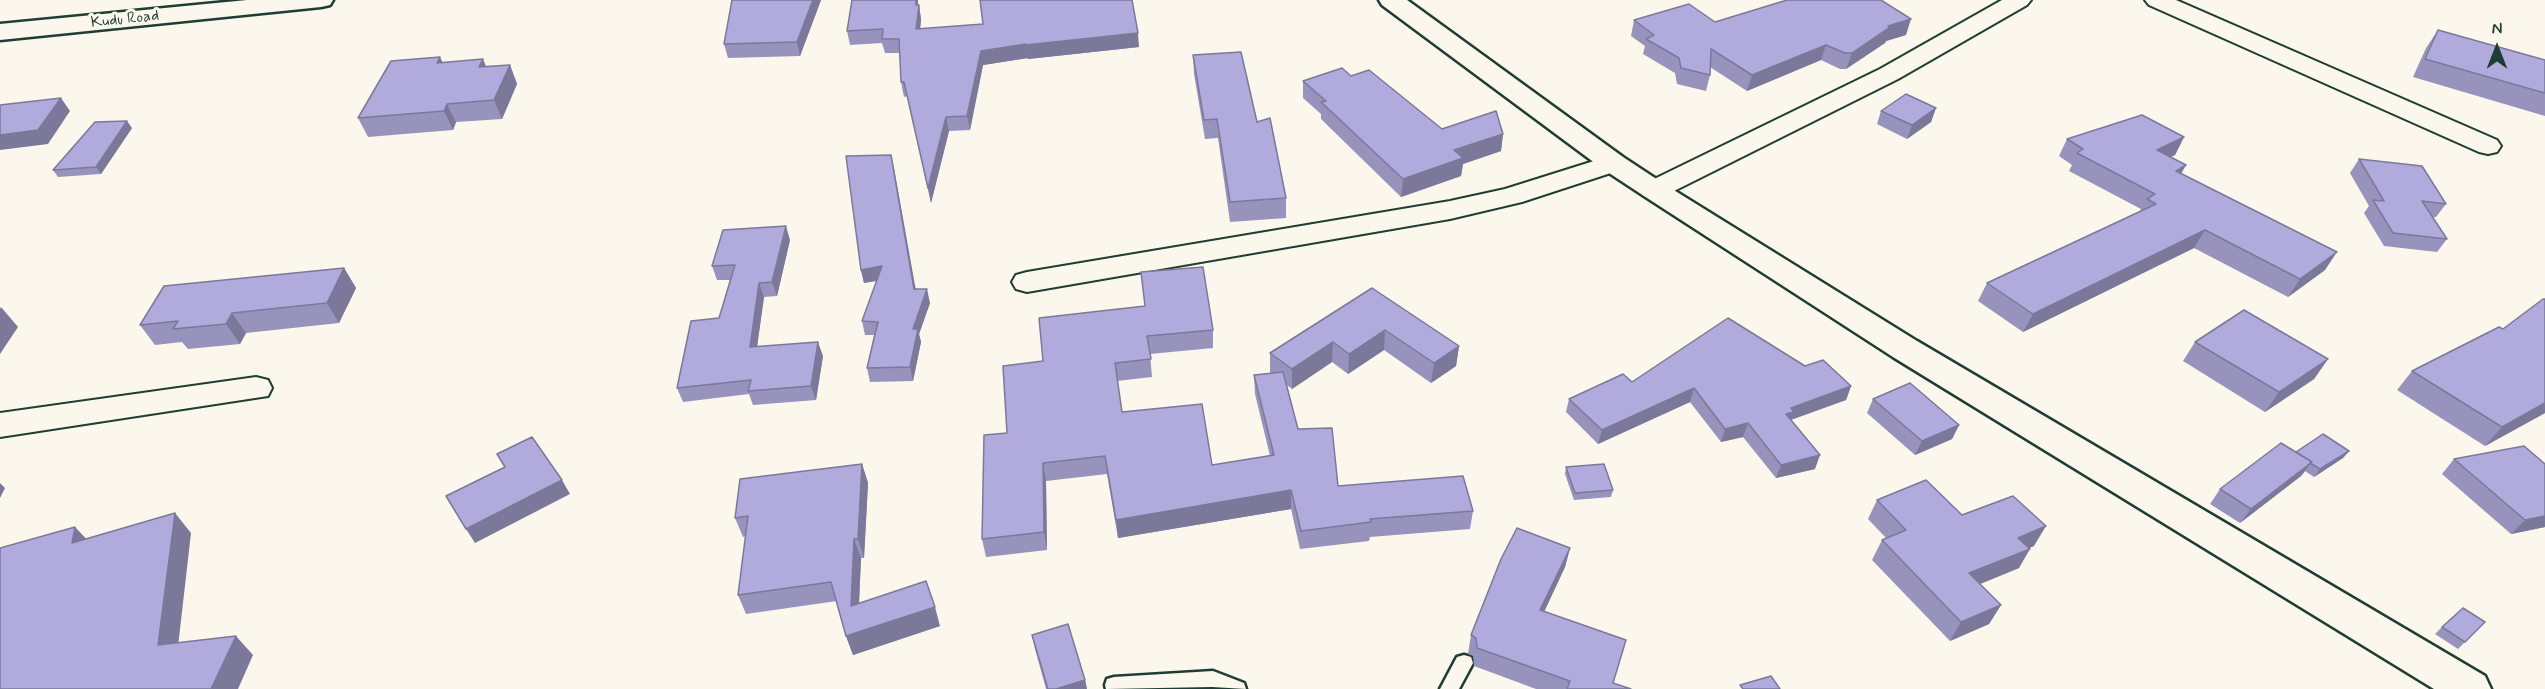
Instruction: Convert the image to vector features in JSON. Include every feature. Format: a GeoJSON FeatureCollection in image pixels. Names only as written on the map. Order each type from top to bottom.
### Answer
{"type":"FeatureCollection","features":[{"type":"Feature","properties":{"kind":"street","name":"Kudu Road"},"geometry":{"type":"LineString","coordinates":[[0,32],[321,0]]}},
{"type":"Feature","properties":{"kind":"street"},"geometry":{"type":"LineString","coordinates":[[1391,0],[1613,163],[1654,190],[1905,349],[2470,689]]}},
{"type":"Feature","properties":{"kind":"street"},"geometry":{"type":"LineString","coordinates":[[1654,190],[1889,74],[2019,0]]}},
{"type":"Feature","properties":{"kind":"street"},"geometry":{"type":"LineString","coordinates":[[2157,0],[2488,146]]}},
{"type":"Feature","properties":{"kind":"street"},"geometry":{"type":"LineString","coordinates":[[1027,282],[1450,210],[1512,196],[1613,163]]}},
{"type":"Feature","properties":{"kind":"street"},"geometry":{"type":"LineString","coordinates":[[0,425],[256,388]]}},
{"type":"Feature","properties":{"kind":"lane"},"geometry":{"type":"LineString","coordinates":[[1449,689],[1464,663]]}},
{"type":"Feature","properties":{"kind":"lane"},"geometry":{"type":"LineString","coordinates":[[1114,685],[1213,679],[1236,689]]}},
{"type":"Feature","properties":{"kind":"building"},"geometry":{"type":"Polygon","coordinates":[[[732,0],[813,0],[797,42],[724,44],[732,0]]]}},
{"type":"Feature","properties":{"kind":"building"},"geometry":{"type":"Polygon","coordinates":[[[852,0],[916,0],[916,5],[919,5],[916,29],[983,24],[980,0],[1132,0],[1138,33],[1026,44],[981,51],[967,116],[946,117],[928,188],[904,82],[901,82],[899,39],[882,39],[883,29],[847,31],[852,0]]]}},
{"type":"Feature","properties":{"kind":"building"},"geometry":{"type":"Polygon","coordinates":[[[1787,0],[1881,0],[1911,19],[1888,26],[1890,27],[1852,53],[1845,53],[1826,45],[1752,75],[1711,49],[1710,75],[1681,68],[1679,58],[1646,39],[1654,35],[1634,20],[1689,4],[1715,22],[1787,0]]]}},
{"type":"Feature","properties":{"kind":"building"},"geometry":{"type":"Polygon","coordinates":[[[2438,30],[2545,60],[2545,93],[2425,59],[2438,30]]]}},
{"type":"Feature","properties":{"kind":"building"},"geometry":{"type":"Polygon","coordinates":[[[1241,52],[1257,122],[1270,118],[1286,198],[1230,202],[1217,119],[1204,120],[1193,55],[1241,52]]]}},
{"type":"Feature","properties":{"kind":"building"},"geometry":{"type":"Polygon","coordinates":[[[440,57],[437,63],[483,59],[479,67],[510,65],[494,100],[447,104],[444,111],[358,118],[391,61],[440,57]]]}},
{"type":"Feature","properties":{"kind":"building"},"geometry":{"type":"Polygon","coordinates":[[[1342,68],[1351,76],[1369,70],[1442,129],[1496,111],[1503,134],[1454,150],[1463,158],[1403,179],[1321,102],[1326,101],[1303,81],[1342,68]]]}},
{"type":"Feature","properties":{"kind":"building"},"geometry":{"type":"Polygon","coordinates":[[[1906,94],[1936,108],[1912,125],[1881,111],[1906,94]]]}},
{"type":"Feature","properties":{"kind":"building"},"geometry":{"type":"Polygon","coordinates":[[[61,98],[38,130],[0,135],[0,105],[61,98]]]}},
{"type":"Feature","properties":{"kind":"building"},"geometry":{"type":"Polygon","coordinates":[[[2142,115],[2184,137],[2157,150],[2186,165],[2176,171],[2337,252],[2300,279],[2205,230],[2033,314],[1987,283],[2156,204],[2147,199],[2155,194],[2077,153],[2083,149],[2067,139],[2142,115]]]}},
{"type":"Feature","properties":{"kind":"building"},"geometry":{"type":"Polygon","coordinates":[[[127,121],[96,167],[53,170],[95,122],[127,121]]]}},
{"type":"Feature","properties":{"kind":"building"},"geometry":{"type":"Polygon","coordinates":[[[891,155],[914,289],[927,289],[913,329],[918,329],[910,367],[867,368],[878,322],[862,321],[882,266],[861,270],[846,156],[891,155]]]}},
{"type":"Feature","properties":{"kind":"building"},"geometry":{"type":"Polygon","coordinates":[[[2359,159],[2422,166],[2446,204],[2422,201],[2447,239],[2393,233],[2373,200],[2384,201],[2359,159]]]}},
{"type":"Feature","properties":{"kind":"building"},"geometry":{"type":"Polygon","coordinates":[[[786,226],[772,282],[759,283],[750,347],[818,342],[811,386],[748,391],[751,380],[677,388],[691,321],[719,318],[735,265],[712,266],[723,230],[786,226]]]}},
{"type":"Feature","properties":{"kind":"building"},"geometry":{"type":"Polygon","coordinates":[[[1203,267],[1213,330],[1147,336],[1151,359],[1115,363],[1122,412],[1202,404],[1212,465],[1274,455],[1254,375],[1283,372],[1298,429],[1332,428],[1338,486],[1463,476],[1473,511],[1370,519],[1371,522],[1301,531],[1291,490],[1116,520],[1105,456],[1043,463],[1044,532],[982,539],[984,435],[1007,433],[1003,366],[1043,361],[1039,318],[1145,306],[1141,272],[1203,267]]]}},
{"type":"Feature","properties":{"kind":"building"},"geometry":{"type":"Polygon","coordinates":[[[344,268],[327,303],[232,313],[226,324],[173,329],[178,321],[140,325],[164,286],[344,268]]]}},
{"type":"Feature","properties":{"kind":"building"},"geometry":{"type":"Polygon","coordinates":[[[1372,288],[1459,346],[1434,363],[1385,330],[1349,354],[1333,342],[1292,369],[1270,353],[1372,288]]]}},
{"type":"Feature","properties":{"kind":"building"},"geometry":{"type":"Polygon","coordinates":[[[2545,299],[2545,403],[2502,427],[2412,371],[2499,327],[2503,329],[2545,299]]]}},
{"type":"Feature","properties":{"kind":"building"},"geometry":{"type":"Polygon","coordinates":[[[2244,310],[2328,359],[2279,392],[2195,342],[2244,310]]]}},
{"type":"Feature","properties":{"kind":"building"},"geometry":{"type":"Polygon","coordinates":[[[1728,318],[1805,366],[1823,360],[1851,386],[1791,408],[1794,412],[1786,414],[1820,455],[1781,465],[1748,423],[1725,429],[1694,388],[1602,430],[1569,399],[1623,374],[1632,382],[1728,318]]]}},
{"type":"Feature","properties":{"kind":"building"},"geometry":{"type":"Polygon","coordinates":[[[1910,383],[1959,425],[1922,441],[1873,399],[1910,383]]]}},
{"type":"Feature","properties":{"kind":"building"},"geometry":{"type":"Polygon","coordinates":[[[2323,434],[2349,451],[2320,469],[2296,452],[2323,434]]]}},
{"type":"Feature","properties":{"kind":"building"},"geometry":{"type":"Polygon","coordinates":[[[532,437],[562,480],[466,529],[446,496],[505,467],[497,454],[532,437]]]}},
{"type":"Feature","properties":{"kind":"building"},"geometry":{"type":"Polygon","coordinates":[[[2281,443],[2312,462],[2251,509],[2220,489],[2281,443]]]}},
{"type":"Feature","properties":{"kind":"building"},"geometry":{"type":"Polygon","coordinates":[[[2524,446],[2545,464],[2545,516],[2525,520],[2454,459],[2524,446]]]}},
{"type":"Feature","properties":{"kind":"building"},"geometry":{"type":"Polygon","coordinates":[[[862,464],[858,539],[854,539],[851,606],[926,581],[935,607],[846,636],[831,582],[738,595],[748,516],[735,518],[740,479],[862,464]]]}},
{"type":"Feature","properties":{"kind":"building"},"geometry":{"type":"Polygon","coordinates":[[[1604,464],[1613,490],[1575,493],[1566,467],[1604,464]]]}},
{"type":"Feature","properties":{"kind":"building"},"geometry":{"type":"Polygon","coordinates":[[[1926,480],[1962,515],[2013,496],[2046,526],[2018,538],[2030,549],[1969,573],[2001,605],[1961,622],[1882,540],[1906,530],[1877,500],[1926,480]]]}},
{"type":"Feature","properties":{"kind":"building"},"geometry":{"type":"Polygon","coordinates":[[[175,513],[158,645],[236,636],[211,689],[0,689],[0,548],[75,527],[72,543],[175,513]]]}},
{"type":"Feature","properties":{"kind":"building"},"geometry":{"type":"Polygon","coordinates":[[[1517,528],[1570,548],[1540,610],[1626,640],[1613,683],[1631,689],[1567,689],[1570,681],[1477,648],[1476,638],[1471,635],[1501,559],[1517,528]]]}},
{"type":"Feature","properties":{"kind":"building"},"geometry":{"type":"Polygon","coordinates":[[[2463,608],[2485,622],[2465,642],[2442,627],[2463,608]]]}},
{"type":"Feature","properties":{"kind":"building"},"geometry":{"type":"Polygon","coordinates":[[[1068,624],[1085,680],[1056,689],[1048,689],[1032,635],[1068,624]]]}},
{"type":"Feature","properties":{"kind":"building"},"geometry":{"type":"Polygon","coordinates":[[[1771,676],[1780,689],[1743,689],[1740,685],[1771,676]]]}}]}
